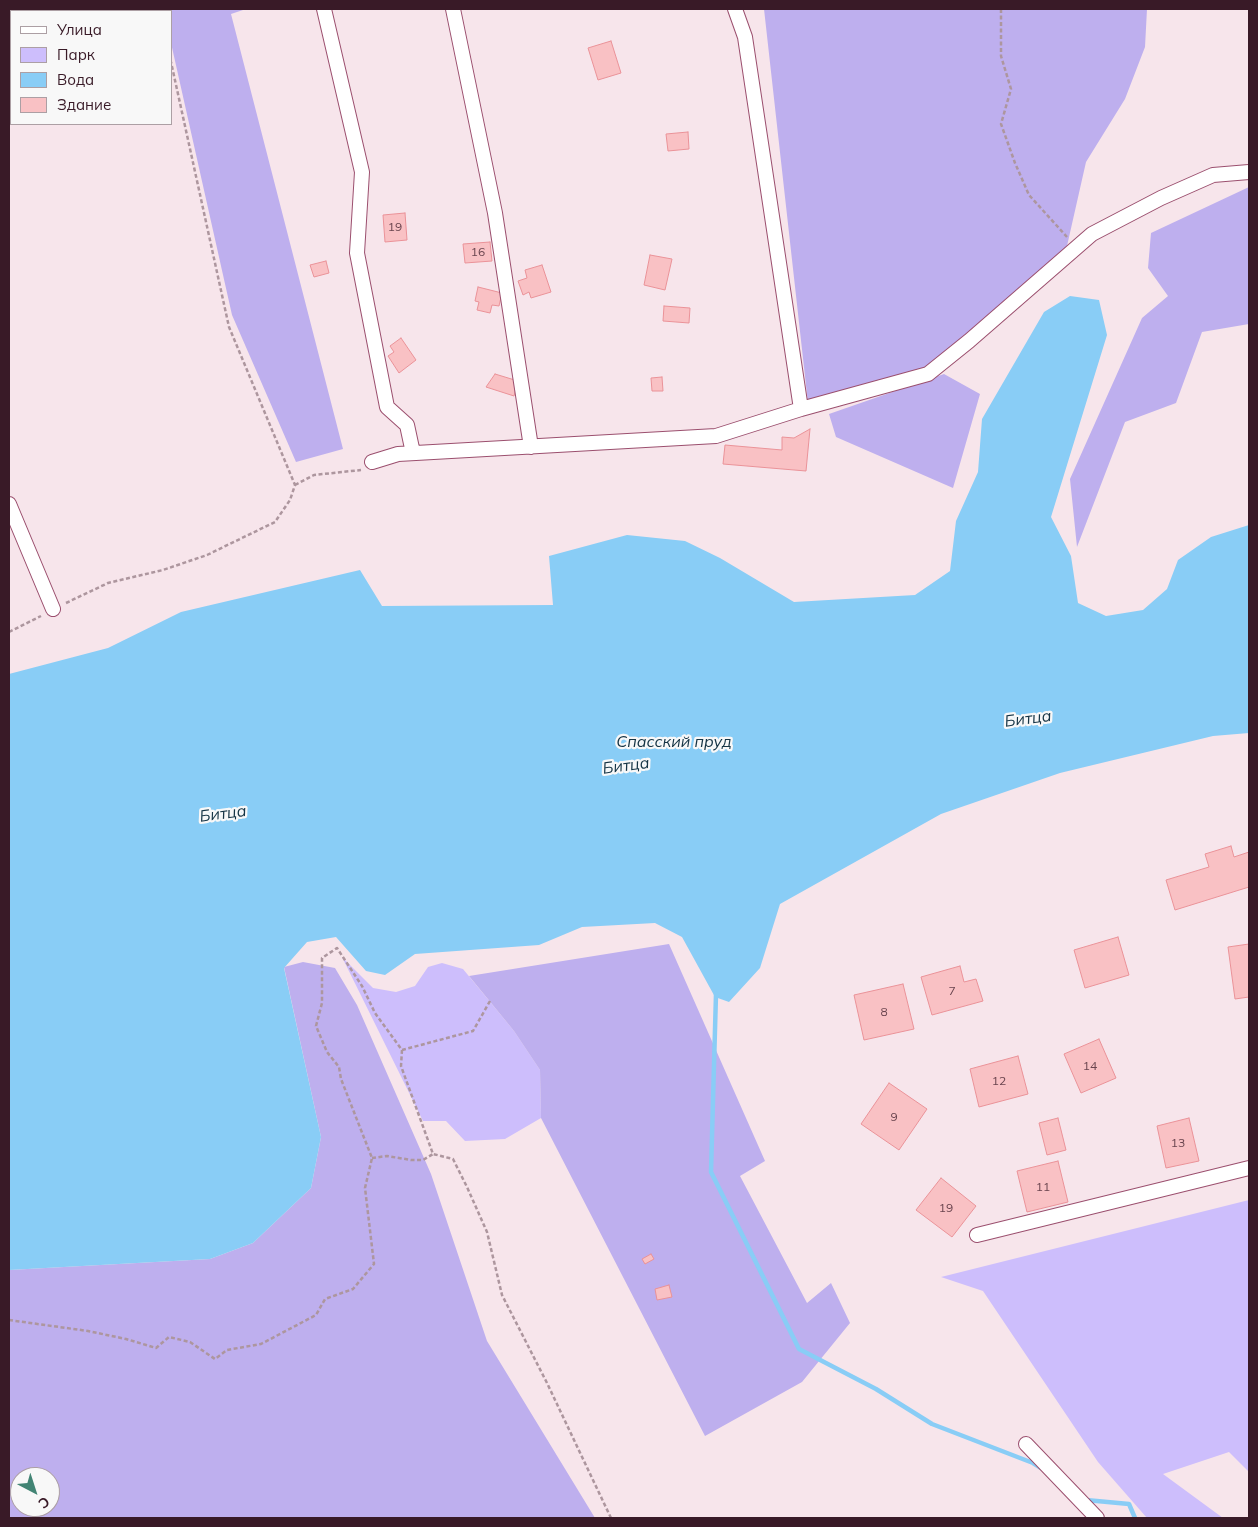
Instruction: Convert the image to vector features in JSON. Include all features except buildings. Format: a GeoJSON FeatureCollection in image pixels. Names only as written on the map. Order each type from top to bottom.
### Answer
{"type":"FeatureCollection","features":[{"type":"Feature","properties":{"kind":"street"},"geometry":{"type":"LineString","coordinates":[[324,9],[362,172],[357,253],[387,407],[406,425],[413,454]]}},
{"type":"Feature","properties":{"kind":"street"},"geometry":{"type":"LineString","coordinates":[[453,9],[496,213],[531,448]]}},
{"type":"Feature","properties":{"kind":"street"},"geometry":{"type":"LineString","coordinates":[[735,9],[746,37],[757,124],[778,249],[801,409]]}},
{"type":"Feature","properties":{"kind":"street"},"geometry":{"type":"LineString","coordinates":[[370,466],[398,454],[531,448],[716,436],[801,409],[928,374],[1092,234],[1213,174],[1249,172]]}},
{"type":"Feature","properties":{"kind":"street"},"geometry":{"type":"LineString","coordinates":[[9,504],[53,610]]}},
{"type":"Feature","properties":{"kind":"street"},"geometry":{"type":"LineString","coordinates":[[977,1235],[1249,1168]]}},
{"type":"Feature","properties":{"kind":"street"},"geometry":{"type":"LineString","coordinates":[[1026,1444],[1097,1518]]}},
{"type":"Feature","properties":{"kind":"path"},"geometry":{"type":"LineString","coordinates":[[1001,9],[1001,56],[1011,89],[1002,124],[1029,195],[1076,248]]}},
{"type":"Feature","properties":{"kind":"path"},"geometry":{"type":"LineString","coordinates":[[9,632],[108,583],[163,570],[207,555],[275,522],[290,500],[295,485],[229,327],[172,67]]}},
{"type":"Feature","properties":{"kind":"path"},"geometry":{"type":"LineString","coordinates":[[295,485],[314,475],[370,466]]}},
{"type":"Feature","properties":{"kind":"path"},"geometry":{"type":"LineString","coordinates":[[9,1320],[126,1338],[156,1348],[169,1337],[190,1342],[215,1359],[226,1350],[262,1344],[316,1314],[325,1299],[353,1289],[374,1264],[365,1188],[372,1158],[341,1079],[339,1067],[327,1052],[316,1026],[322,1003],[322,958],[337,948],[362,986],[374,1013],[402,1050],[400,1066],[433,1154]]}},
{"type":"Feature","properties":{"kind":"path"},"geometry":{"type":"LineString","coordinates":[[402,1050],[473,1031],[490,1002]]}},
{"type":"Feature","properties":{"kind":"path"},"geometry":{"type":"LineString","coordinates":[[372,1158],[387,1156],[423,1160],[433,1154],[453,1159],[487,1232],[502,1295],[547,1383],[611,1518]]}},
{"type":"Feature","properties":{"kind":"green space"},"geometry":{"type":"Polygon","coordinates":[[[342,957],[373,988],[396,992],[415,986],[428,967],[442,963],[463,969],[514,1031],[540,1070],[541,1118],[505,1139],[465,1141],[446,1121],[423,1121],[342,957]]]}},
{"type":"Feature","properties":{"kind":"green space"},"geometry":{"type":"Polygon","coordinates":[[[1249,1200],[1249,1472],[1229,1452],[1163,1474],[1223,1518],[1147,1518],[1098,1462],[983,1291],[941,1277],[1249,1200]]]}},
{"type":"Feature","properties":{"kind":"shaded area"},"geometry":{"type":"Polygon","coordinates":[[[246,9],[231,14],[343,449],[296,462],[232,315],[172,47],[172,10],[164,10],[246,9]]]}},
{"type":"Feature","properties":{"kind":"shaded area"},"geometry":{"type":"Polygon","coordinates":[[[764,9],[1147,9],[1145,47],[1125,99],[1086,162],[1067,246],[920,375],[809,412],[764,9]]]}},
{"type":"Feature","properties":{"kind":"shaded area"},"geometry":{"type":"Polygon","coordinates":[[[1249,187],[1249,324],[1202,332],[1176,403],[1125,422],[1077,547],[1070,479],[1142,318],[1168,296],[1148,268],[1151,233],[1249,187]]]}},
{"type":"Feature","properties":{"kind":"shaded area"},"geometry":{"type":"Polygon","coordinates":[[[944,374],[980,394],[953,488],[836,437],[829,414],[944,374]]]}},
{"type":"Feature","properties":{"kind":"shaded area"},"geometry":{"type":"Polygon","coordinates":[[[669,944],[765,1161],[740,1176],[807,1303],[831,1283],[850,1323],[802,1382],[705,1436],[541,1118],[540,1070],[514,1031],[469,976],[669,944]]]}},
{"type":"Feature","properties":{"kind":"shaded area"},"geometry":{"type":"Polygon","coordinates":[[[303,962],[335,968],[357,1005],[431,1174],[487,1341],[595,1518],[9,1518],[9,1270],[210,1259],[253,1243],[311,1188],[321,1137],[284,967],[303,962]]]}},
{"type":"Feature","properties":{"kind":"water","name":"Спасский пруд"},"geometry":{"type":"Polygon","coordinates":[[[1070,296],[1099,300],[1107,335],[1051,517],[1071,556],[1078,603],[1106,616],[1143,610],[1167,589],[1178,560],[1211,537],[1249,525],[1249,733],[1213,736],[1060,773],[941,814],[780,904],[760,968],[729,1002],[715,997],[682,937],[655,923],[582,927],[539,945],[415,954],[385,975],[366,971],[336,937],[307,942],[284,968],[321,1137],[311,1188],[253,1243],[210,1259],[9,1270],[9,674],[108,648],[181,612],[360,570],[382,606],[553,605],[549,556],[627,535],[685,541],[720,558],[794,602],[915,595],[950,571],[956,521],[978,472],[982,419],[1044,312],[1070,296]]]}},
{"type":"Feature","properties":{"kind":"waterway"},"geometry":{"type":"LineString","coordinates":[[716,994],[711,1172],[799,1349],[876,1389],[932,1424],[1033,1463],[1041,1468]]}},
{"type":"Feature","properties":{"kind":"waterway"},"geometry":{"type":"LineString","coordinates":[[1086,1500],[1129,1504],[1135,1518]]}},
{"type":"Feature","properties":{"kind":"water label","name":"Битца"},"geometry":{"type":"Point","coordinates":[1028,719]}},
{"type":"Feature","properties":{"kind":"water label","name":"Битца"},"geometry":{"type":"Point","coordinates":[626,766]}},
{"type":"Feature","properties":{"kind":"water label","name":"Битца"},"geometry":{"type":"Point","coordinates":[223,814]}}]}
